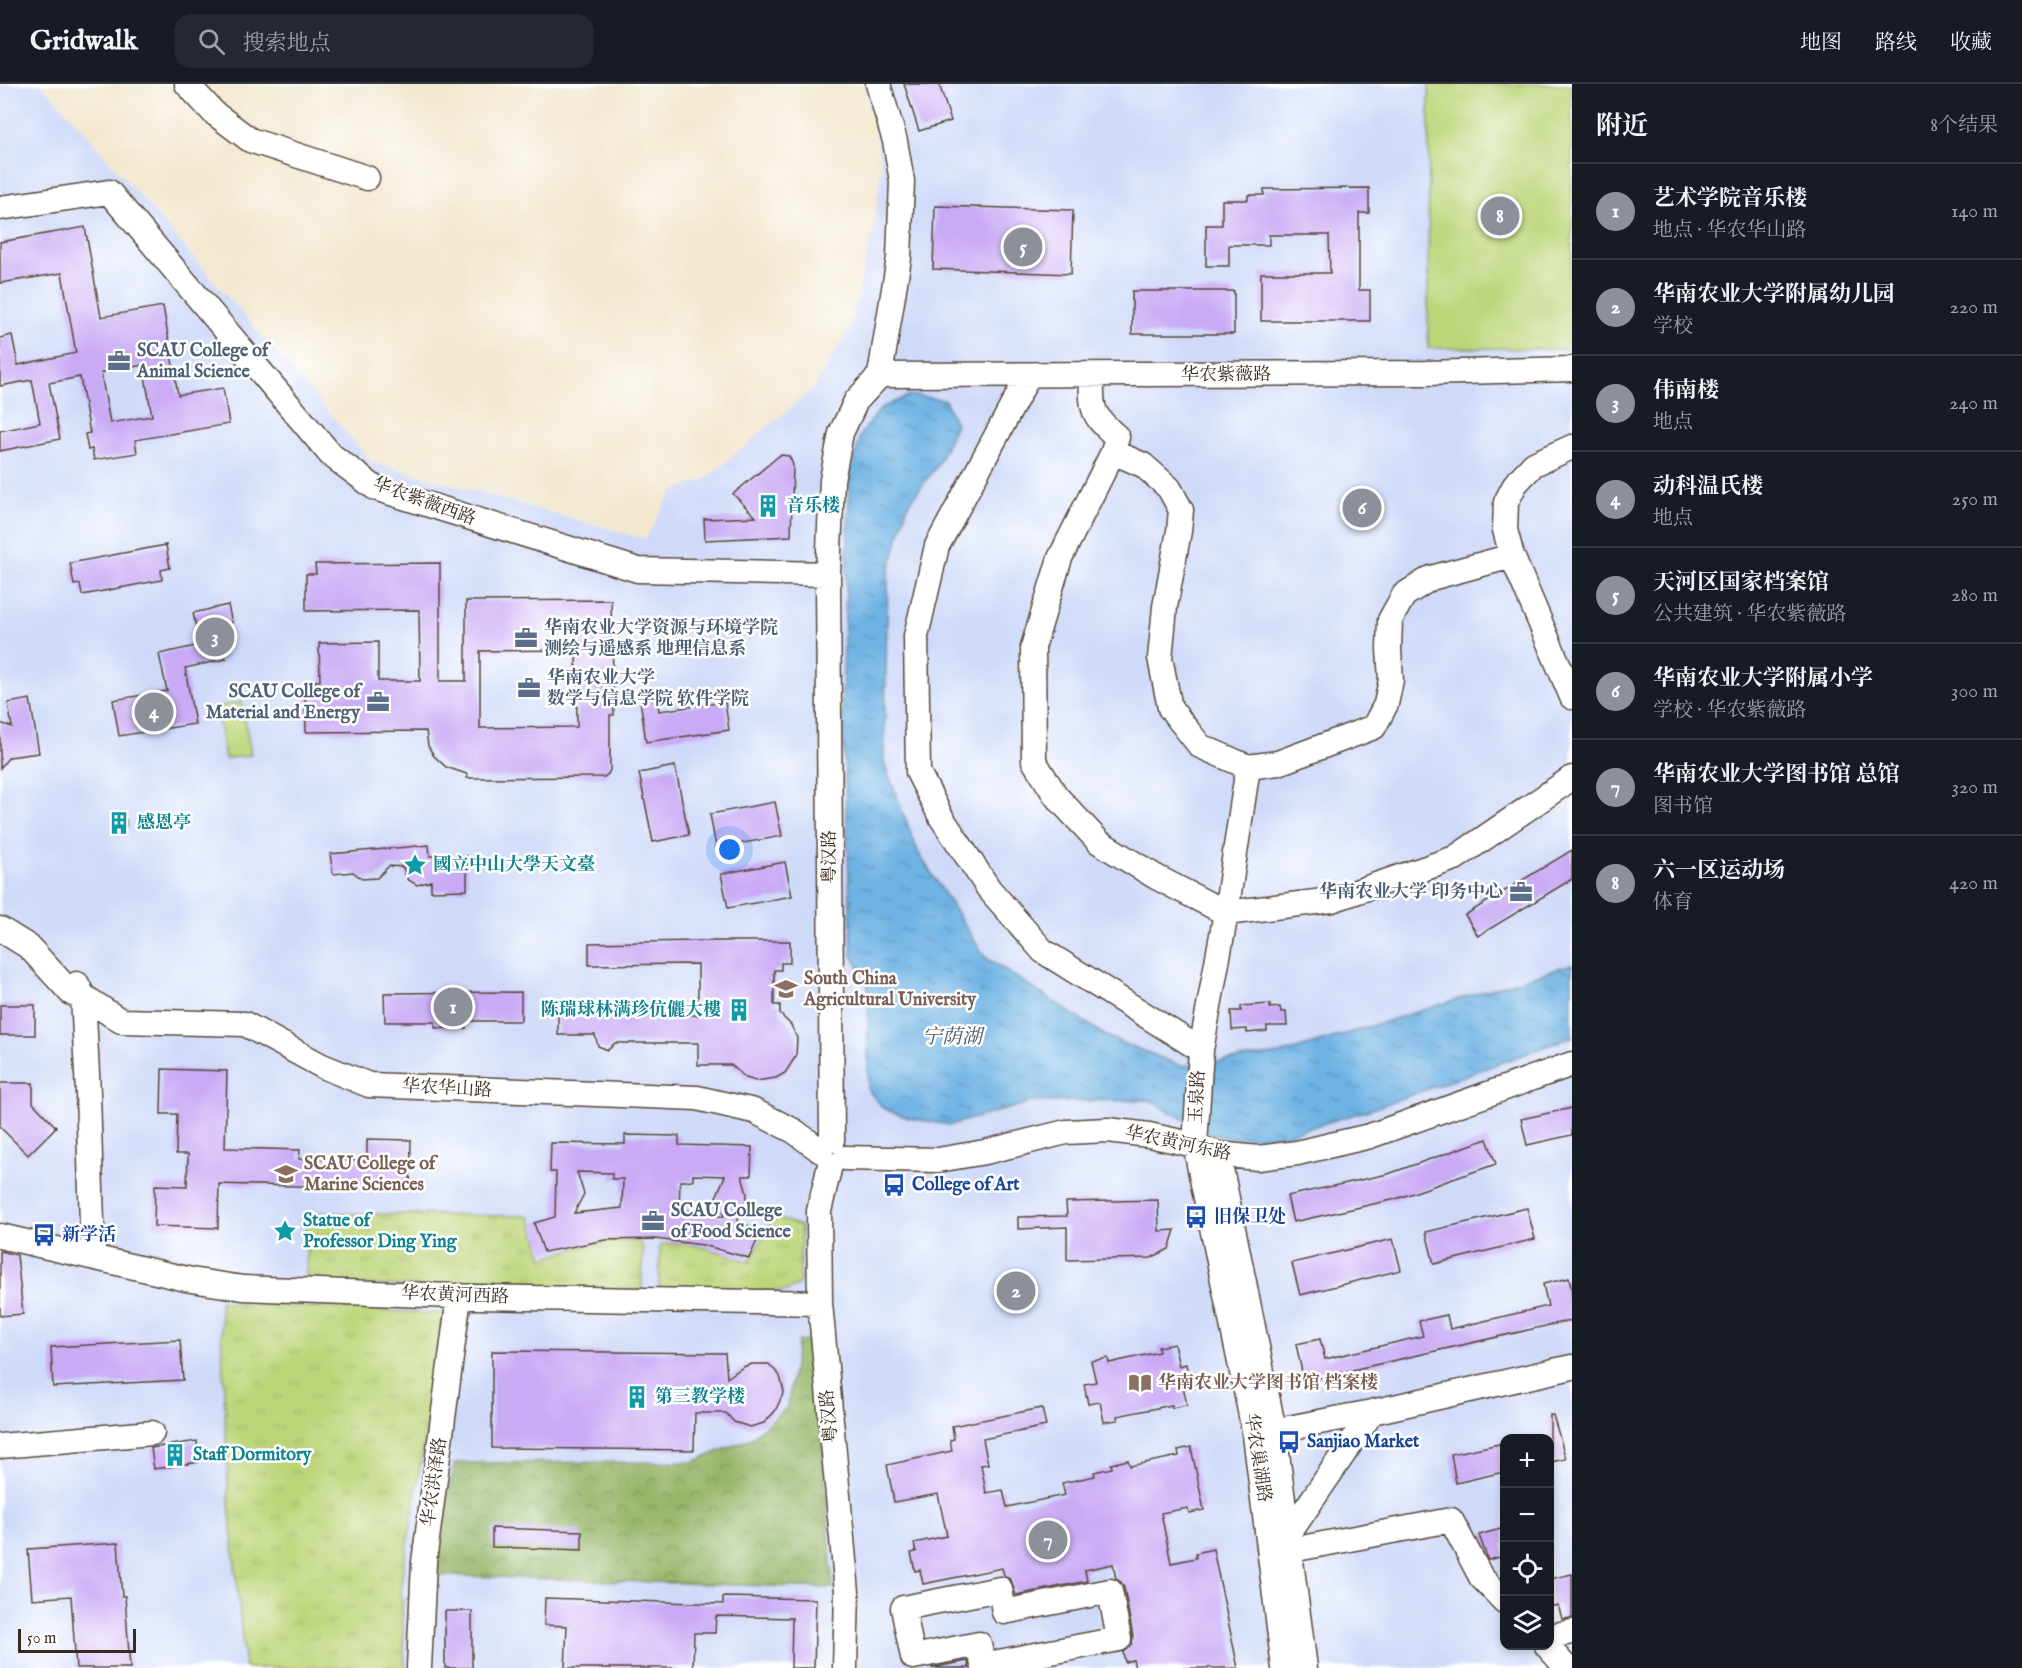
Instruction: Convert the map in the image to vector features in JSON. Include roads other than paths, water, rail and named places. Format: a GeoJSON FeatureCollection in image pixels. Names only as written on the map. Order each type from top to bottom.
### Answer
{"type":"FeatureCollection","features":[{"type":"Feature","properties":{"kind":"street"},"geometry":{"type":"LineString","coordinates":[[187,84],[214,113],[250,140],[367,178]]}},
{"type":"Feature","properties":{"kind":"street"},"geometry":{"type":"LineString","coordinates":[[878,84],[895,141],[902,181],[899,258],[880,375]]}},
{"type":"Feature","properties":{"kind":"street","name":"华农紫薇西路"},"geometry":{"type":"LineString","coordinates":[[0,208],[109,192],[331,455],[375,488],[638,570],[828,574]]}},
{"type":"Feature","properties":{"kind":"street","name":"华农紫薇路"},"geometry":{"type":"LineString","coordinates":[[880,375],[1092,376],[1426,373],[1572,369]]}},
{"type":"Feature","properties":{"kind":"street","name":"粤汉路"},"geometry":{"type":"LineString","coordinates":[[845,1668],[847,1592],[820,1302],[819,1211],[832,1153],[828,574],[832,480],[841,433],[856,401],[880,375]]}},
{"type":"Feature","properties":{"kind":"street"},"geometry":{"type":"LineString","coordinates":[[1029,375],[937,546],[916,636],[918,772],[941,817],[989,889],[1043,951],[1201,1050]]}},
{"type":"Feature","properties":{"kind":"street"},"geometry":{"type":"LineString","coordinates":[[1092,376],[1091,401],[1099,422],[1116,437],[1113,452],[1060,558],[1033,648],[1034,761],[1056,796],[1099,842],[1156,877],[1226,913],[1332,900],[1455,858],[1572,778]]}},
{"type":"Feature","properties":{"kind":"street"},"geometry":{"type":"LineString","coordinates":[[1572,447],[1534,464],[1516,483],[1506,502],[1505,530],[1512,556],[1572,697]]}},
{"type":"Feature","properties":{"kind":"street"},"geometry":{"type":"LineString","coordinates":[[1113,452],[1143,465],[1169,488],[1180,510],[1160,658],[1170,708],[1200,746],[1248,767],[1278,763],[1374,727],[1386,704],[1391,680],[1390,620],[1404,595],[1431,578],[1512,556]]}},
{"type":"Feature","properties":{"kind":"street","name":"玉泉路"},"geometry":{"type":"LineString","coordinates":[[1195,1145],[1201,1050],[1226,913],[1248,767]]}},
{"type":"Feature","properties":{"kind":"street"},"geometry":{"type":"LineString","coordinates":[[0,911],[43,939],[67,964],[83,996],[93,1256]]}},
{"type":"Feature","properties":{"kind":"street","name":"华农华山路"},"geometry":{"type":"LineString","coordinates":[[0,929],[29,947],[71,993],[83,996],[121,1021],[245,1024],[322,1066],[369,1085],[697,1098],[754,1111],[832,1153]]}},
{"type":"Feature","properties":{"kind":"street","name":"华农黄河东路"},"geometry":{"type":"LineString","coordinates":[[832,1153],[938,1160],[985,1152],[1066,1132],[1108,1130],[1149,1135],[1195,1145],[1218,1154],[1258,1158],[1298,1153],[1370,1136],[1572,1064]]}},
{"type":"Feature","properties":{"kind":"street","name":"华农巢湖路"},"geometry":{"type":"LineString","coordinates":[[1195,1145],[1264,1433]]}},
{"type":"Feature","properties":{"kind":"street","name":"华农巢湖路"},"geometry":{"type":"LineString","coordinates":[[1218,1154],[1282,1547],[1305,1668]]}},
{"type":"Feature","properties":{"kind":"street","name":"华农黄河西路"},"geometry":{"type":"LineString","coordinates":[[0,1236],[191,1280],[243,1288],[459,1296],[820,1302]]}},
{"type":"Feature","properties":{"kind":"street","name":"华农洪泽路"},"geometry":{"type":"LineString","coordinates":[[419,1668],[424,1562],[459,1296]]}},
{"type":"Feature","properties":{"kind":"street"},"geometry":{"type":"LineString","coordinates":[[1264,1433],[1372,1412],[1572,1367]]}},
{"type":"Feature","properties":{"kind":"street"},"geometry":{"type":"LineString","coordinates":[[1282,1547],[1372,1412]]}},
{"type":"Feature","properties":{"kind":"street"},"geometry":{"type":"LineString","coordinates":[[0,1446],[152,1433]]}},
{"type":"Feature","properties":{"kind":"street"},"geometry":{"type":"LineString","coordinates":[[1282,1547],[1451,1520],[1481,1577],[1500,1597]]}},
{"type":"Feature","properties":{"kind":"street","name":"华农巢湖路"},"geometry":{"type":"LineString","coordinates":[[1282,1547],[1284,1668]]}},
{"type":"Feature","properties":{"kind":"street"},"geometry":{"type":"LineString","coordinates":[[1000,1589],[1004,1612],[1110,1591],[1119,1639],[983,1665],[979,1644],[913,1657],[903,1608],[1000,1589]]}},
{"type":"Feature","properties":{"kind":"street"},"geometry":{"type":"LineString","coordinates":[[1554,1635],[1572,1632]]}},
{"type":"Feature","properties":{"kind":"street"},"geometry":{"type":"LineString","coordinates":[[1551,1650],[1567,1668]]}},
{"type":"Feature","properties":{"kind":"water","name":"宁荫湖"},"geometry":{"type":"Polygon","coordinates":[[[910,395],[945,400],[956,424],[938,464],[908,505],[888,575],[884,763],[919,854],[985,957],[1108,1037],[1182,1066],[1280,1054],[1572,964],[1572,1037],[1372,1109],[1285,1135],[1231,1138],[1209,1134],[1150,1100],[1032,1102],[950,1125],[909,1118],[884,1109],[868,1090],[868,979],[852,956],[842,701],[850,475],[861,434],[881,408],[910,395]]]}},
{"type":"Feature","properties":{"kind":"place","name":"六一区运动场"},"geometry":{"type":"Point","coordinates":[1500,216]}},
{"type":"Feature","properties":{"kind":"place","name":"天河区国家档案馆"},"geometry":{"type":"Point","coordinates":[1023,247]}},
{"type":"Feature","properties":{"kind":"place","name":"SCAU College of Animal Science"},"geometry":{"type":"Point","coordinates":[119,361]}},
{"type":"Feature","properties":{"kind":"place","name":"音乐楼"},"geometry":{"type":"Point","coordinates":[768,506]}},
{"type":"Feature","properties":{"kind":"place","name":"华南农业大学附属小学"},"geometry":{"type":"Point","coordinates":[1362,508]}},
{"type":"Feature","properties":{"kind":"place","name":"伟南楼"},"geometry":{"type":"Point","coordinates":[215,637]}},
{"type":"Feature","properties":{"kind":"place","name":"华南农业大学资源与环境学院 测绘与遥感系 地理信息系"},"geometry":{"type":"Point","coordinates":[526,638]}},
{"type":"Feature","properties":{"kind":"place","name":"华南农业大学 数学与信息学院 软件学院"},"geometry":{"type":"Point","coordinates":[529,688]}},
{"type":"Feature","properties":{"kind":"place","name":"SCAU College of Material and Energy"},"geometry":{"type":"Point","coordinates":[378,702]}},
{"type":"Feature","properties":{"kind":"place","name":"动科温氏楼"},"geometry":{"type":"Point","coordinates":[154,712]}},
{"type":"Feature","properties":{"kind":"place","name":"感恩亭"},"geometry":{"type":"Point","coordinates":[119,823]}},
{"type":"Feature","properties":{"kind":"place","name":"國立中山大學天文臺"},"geometry":{"type":"Point","coordinates":[415,865]}},
{"type":"Feature","properties":{"kind":"place","name":"华南农业大学 印务中心"},"geometry":{"type":"Point","coordinates":[1521,892]}},
{"type":"Feature","properties":{"kind":"place","name":"South China Agricultural University"},"geometry":{"type":"Point","coordinates":[786,989]}},
{"type":"Feature","properties":{"kind":"place","name":"艺术学院音乐楼"},"geometry":{"type":"Point","coordinates":[453,1007]}},
{"type":"Feature","properties":{"kind":"place","name":"陈瑞球林满珍伉儷大樓"},"geometry":{"type":"Point","coordinates":[739,1010]}},
{"type":"Feature","properties":{"kind":"place","name":"SCAU College of Marine Sciences"},"geometry":{"type":"Point","coordinates":[286,1174]}},
{"type":"Feature","properties":{"kind":"place","name":"College of Art"},"geometry":{"type":"Point","coordinates":[894,1185]}},
{"type":"Feature","properties":{"kind":"place","name":"旧保卫处"},"geometry":{"type":"Point","coordinates":[1196,1217]}},
{"type":"Feature","properties":{"kind":"place","name":"SCAU College of Food Science"},"geometry":{"type":"Point","coordinates":[653,1221]}},
{"type":"Feature","properties":{"kind":"place","name":"Statue of Professor Ding Ying"},"geometry":{"type":"Point","coordinates":[285,1231]}},
{"type":"Feature","properties":{"kind":"place","name":"新学活"},"geometry":{"type":"Point","coordinates":[44,1235]}},
{"type":"Feature","properties":{"kind":"place","name":"华南农业大学附属幼儿园"},"geometry":{"type":"Point","coordinates":[1016,1291]}},
{"type":"Feature","properties":{"kind":"place","name":"华南农业大学图书馆 档案楼"},"geometry":{"type":"Point","coordinates":[1140,1383]}},
{"type":"Feature","properties":{"kind":"place","name":"第三教学楼"},"geometry":{"type":"Point","coordinates":[637,1397]}},
{"type":"Feature","properties":{"kind":"place","name":"Sanjiao Market"},"geometry":{"type":"Point","coordinates":[1289,1442]}},
{"type":"Feature","properties":{"kind":"place","name":"Staff Dormitory"},"geometry":{"type":"Point","coordinates":[175,1455]}},
{"type":"Feature","properties":{"kind":"place","name":"华南农业大学图书馆 总馆"},"geometry":{"type":"Point","coordinates":[1048,1540]}}]}
